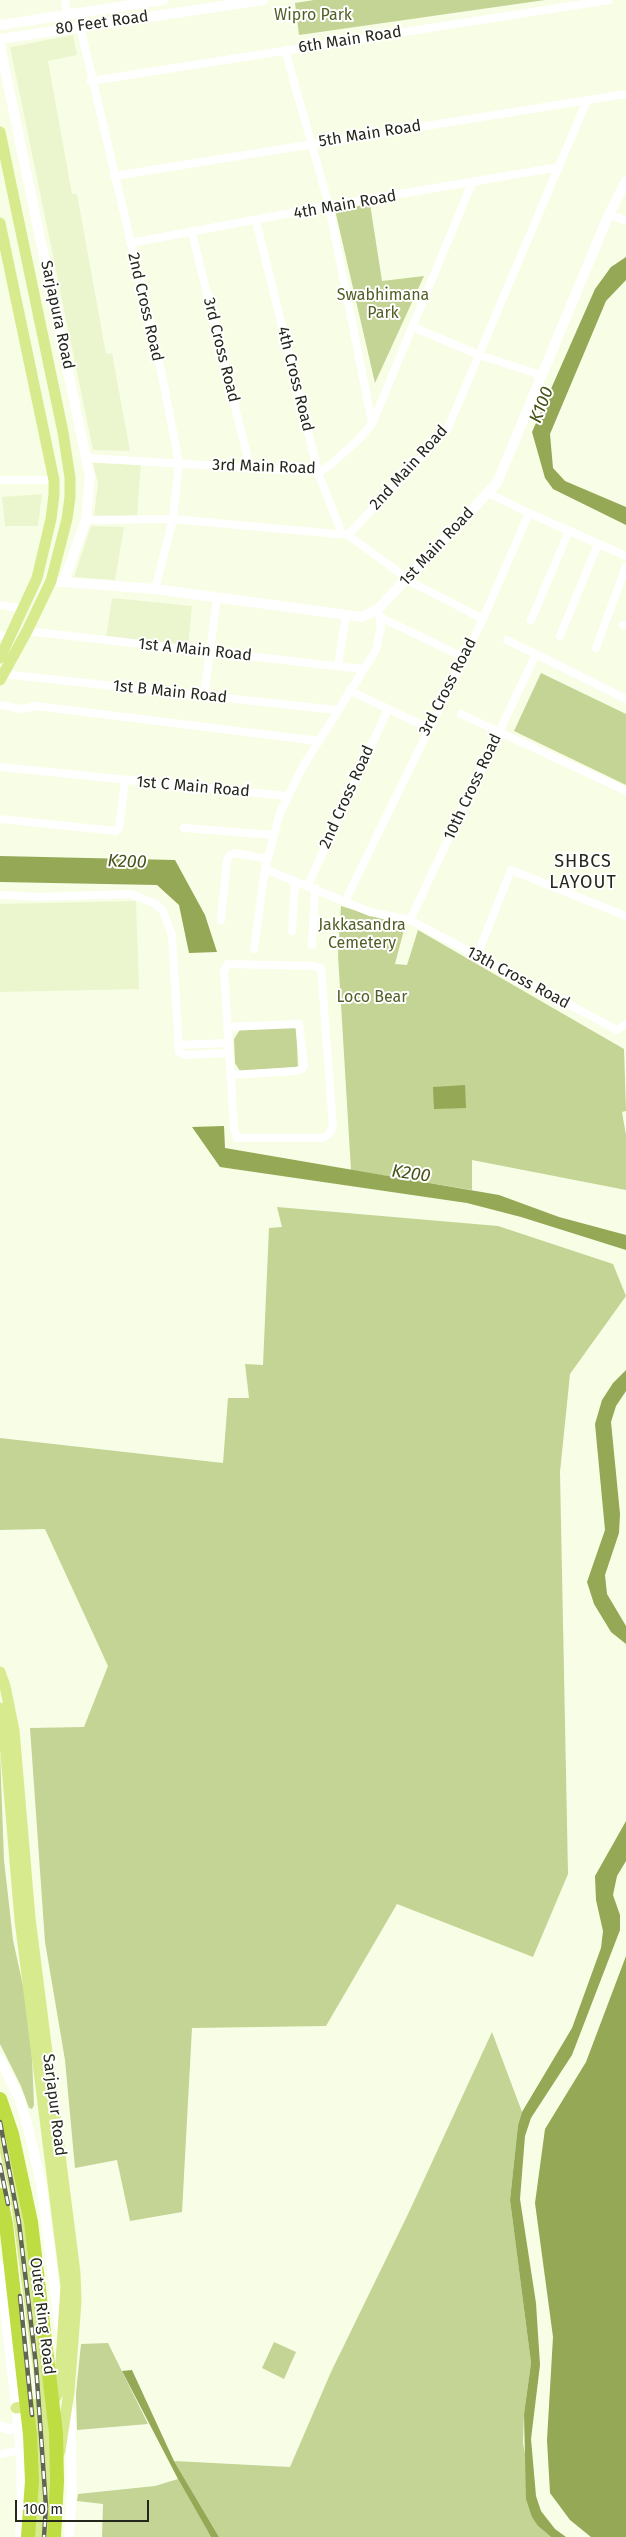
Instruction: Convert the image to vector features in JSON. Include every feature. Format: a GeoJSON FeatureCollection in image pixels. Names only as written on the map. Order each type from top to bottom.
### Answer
{"type":"FeatureCollection","features":[{"type":"Feature","properties":{"kind":"highway","name":"Outer Ring Road"},"geometry":{"type":"LineString","coordinates":[[0,2099],[12,2134],[31,2222],[56,2433],[57,2481],[54,2537]]}},
{"type":"Feature","properties":{"kind":"highway","name":"Outer Ring Road"},"geometry":{"type":"LineString","coordinates":[[0,2195],[6,2224],[30,2435],[32,2481],[28,2537]]}},
{"type":"Feature","properties":{"kind":"main road","name":"Sarjapura Road"},"geometry":{"type":"LineString","coordinates":[[0,132],[63,432],[70,478],[70,497],[65,528],[51,581]]}},
{"type":"Feature","properties":{"kind":"main road"},"geometry":{"type":"LineString","coordinates":[[0,223],[54,480],[51,519],[36,578],[24,609],[5,636],[1,654]]}},
{"type":"Feature","properties":{"kind":"main road"},"geometry":{"type":"LineString","coordinates":[[44,435],[63,432]]}},
{"type":"Feature","properties":{"kind":"main road"},"geometry":{"type":"LineString","coordinates":[[2,677],[51,581]]}},
{"type":"Feature","properties":{"kind":"main road","name":"Sarjapur Road"},"geometry":{"type":"LineString","coordinates":[[0,1672],[5,1686],[14,1730],[30,1918],[75,2273],[76,2302],[69,2392],[60,2451],[49,2473],[46,2537]]}},
{"type":"Feature","properties":{"kind":"main road","name":"Sarjapur Road"},"geometry":{"type":"LineString","coordinates":[[0,1708],[4,1731],[20,1920],[64,2265],[65,2311],[59,2391],[56,2397],[39,2404]]}},
{"type":"Feature","properties":{"kind":"main road","name":"Outer Ring Road"},"geometry":{"type":"LineString","coordinates":[[0,2130],[15,2191],[39,2404],[49,2473]]}},
{"type":"Feature","properties":{"kind":"main road"},"geometry":{"type":"LineString","coordinates":[[16,2408],[39,2404],[40,2473],[36,2537]]}},
{"type":"Feature","properties":{"kind":"street"},"geometry":{"type":"LineString","coordinates":[[65,0],[67,14]]}},
{"type":"Feature","properties":{"kind":"street","name":"80 Feet Road"},"geometry":{"type":"LineString","coordinates":[[0,26],[127,3],[163,0]]}},
{"type":"Feature","properties":{"kind":"street","name":"80 Feet Road"},"geometry":{"type":"LineString","coordinates":[[0,38],[263,0]]}},
{"type":"Feature","properties":{"kind":"street","name":"6th Main Road"},"geometry":{"type":"LineString","coordinates":[[91,81],[609,0]]}},
{"type":"Feature","properties":{"kind":"street","name":"2nd Cross Road"},"geometry":{"type":"LineString","coordinates":[[80,26],[91,81],[162,375],[179,463],[174,519],[155,589]]}},
{"type":"Feature","properties":{"kind":"street","name":"Sarjapura Road"},"geometry":{"type":"LineString","coordinates":[[0,46],[87,458],[89,499],[86,520],[64,581]]}},
{"type":"Feature","properties":{"kind":"street"},"geometry":{"type":"LineString","coordinates":[[285,50],[329,206],[372,424]]}},
{"type":"Feature","properties":{"kind":"street","name":"5th Main Road"},"geometry":{"type":"LineString","coordinates":[[114,176],[626,94]]}},
{"type":"Feature","properties":{"kind":"street","name":"2nd Main Road"},"geometry":{"type":"LineString","coordinates":[[345,534],[447,430],[587,100]]}},
{"type":"Feature","properties":{"kind":"street","name":"4th Main Road"},"geometry":{"type":"LineString","coordinates":[[130,243],[192,233],[329,206],[472,184],[559,168]]}},
{"type":"Feature","properties":{"kind":"street","name":"3rd Main Road"},"geometry":{"type":"LineString","coordinates":[[87,458],[318,472],[329,466],[358,440],[372,424],[472,184]]}},
{"type":"Feature","properties":{"kind":"street","name":"1st Main Road"},"geometry":{"type":"LineString","coordinates":[[379,613],[407,578],[488,493],[499,478],[610,214],[625,186]]}},
{"type":"Feature","properties":{"kind":"street"},"geometry":{"type":"LineString","coordinates":[[610,214],[626,221]]}},
{"type":"Feature","properties":{"kind":"street","name":"4th Cross Road"},"geometry":{"type":"LineString","coordinates":[[256,221],[318,472],[345,534]]}},
{"type":"Feature","properties":{"kind":"street","name":"3rd Cross Road"},"geometry":{"type":"LineString","coordinates":[[192,233],[250,467]]}},
{"type":"Feature","properties":{"kind":"street"},"geometry":{"type":"LineString","coordinates":[[413,327],[479,354],[541,375]]}},
{"type":"Feature","properties":{"kind":"street"},"geometry":{"type":"LineString","coordinates":[[0,480],[54,480]]}},
{"type":"Feature","properties":{"kind":"street"},"geometry":{"type":"LineString","coordinates":[[488,493],[626,556]]}},
{"type":"Feature","properties":{"kind":"street","name":"3rd Cross Road"},"geometry":{"type":"LineString","coordinates":[[345,901],[482,619],[529,513]]}},
{"type":"Feature","properties":{"kind":"street"},"geometry":{"type":"LineString","coordinates":[[86,520],[174,519],[345,534],[407,578],[482,619]]}},
{"type":"Feature","properties":{"kind":"street"},"geometry":{"type":"LineString","coordinates":[[531,620],[569,531]]}},
{"type":"Feature","properties":{"kind":"street"},"geometry":{"type":"LineString","coordinates":[[560,636],[598,544]]}},
{"type":"Feature","properties":{"kind":"street"},"geometry":{"type":"LineString","coordinates":[[596,648],[626,566]]}},
{"type":"Feature","properties":{"kind":"street"},"geometry":{"type":"LineString","coordinates":[[51,581],[155,589],[346,615],[366,616],[379,613],[463,657]]}},
{"type":"Feature","properties":{"kind":"street"},"geometry":{"type":"LineString","coordinates":[[204,696],[217,598]]}},
{"type":"Feature","properties":{"kind":"street"},"geometry":{"type":"LineString","coordinates":[[0,605],[24,609]]}},
{"type":"Feature","properties":{"kind":"street"},"geometry":{"type":"LineString","coordinates":[[254,949],[268,859],[273,836],[287,796],[349,690],[376,650],[381,626],[379,613]]}},
{"type":"Feature","properties":{"kind":"street"},"geometry":{"type":"LineString","coordinates":[[338,666],[346,615]]}},
{"type":"Feature","properties":{"kind":"street","name":"1st A Main Road"},"geometry":{"type":"LineString","coordinates":[[27,631],[362,669]]}},
{"type":"Feature","properties":{"kind":"street"},"geometry":{"type":"LineString","coordinates":[[507,640],[626,699]]}},
{"type":"Feature","properties":{"kind":"street","name":"10th Cross Road"},"geometry":{"type":"LineString","coordinates":[[410,920],[536,654]]}},
{"type":"Feature","properties":{"kind":"street","name":"1st B Main Road"},"geometry":{"type":"LineString","coordinates":[[2,677],[337,710]]}},
{"type":"Feature","properties":{"kind":"street"},"geometry":{"type":"LineString","coordinates":[[349,690],[428,728]]}},
{"type":"Feature","properties":{"kind":"street"},"geometry":{"type":"LineString","coordinates":[[0,705],[22,709],[36,706],[319,741]]}},
{"type":"Feature","properties":{"kind":"street","name":"2nd Cross Road"},"geometry":{"type":"LineString","coordinates":[[312,886],[388,709]]}},
{"type":"Feature","properties":{"kind":"street"},"geometry":{"type":"LineString","coordinates":[[461,714],[626,790]]}},
{"type":"Feature","properties":{"kind":"street"},"geometry":{"type":"LineString","coordinates":[[234,740],[236,731]]}},
{"type":"Feature","properties":{"kind":"street","name":"1st C Main Road"},"geometry":{"type":"LineString","coordinates":[[0,767],[287,796]]}},
{"type":"Feature","properties":{"kind":"street"},"geometry":{"type":"LineString","coordinates":[[0,819],[116,831],[119,828],[125,781]]}},
{"type":"Feature","properties":{"kind":"street"},"geometry":{"type":"LineString","coordinates":[[184,828],[273,836]]}},
{"type":"Feature","properties":{"kind":"street"},"geometry":{"type":"LineString","coordinates":[[221,920],[227,860],[230,855],[235,853],[268,859]]}},
{"type":"Feature","properties":{"kind":"street","name":"13th Cross Road"},"geometry":{"type":"LineString","coordinates":[[266,869],[312,886],[370,912],[410,920],[617,1030],[626,1024]]}},
{"type":"Feature","properties":{"kind":"street"},"geometry":{"type":"LineString","coordinates":[[477,956],[511,870],[626,916]]}},
{"type":"Feature","properties":{"kind":"street"},"geometry":{"type":"LineString","coordinates":[[292,931],[295,881]]}},
{"type":"Feature","properties":{"kind":"street"},"geometry":{"type":"LineString","coordinates":[[312,886],[312,945]]}},
{"type":"Feature","properties":{"kind":"street"},"geometry":{"type":"LineString","coordinates":[[0,895],[39,897],[131,894],[156,904],[163,911],[172,935],[179,1052],[185,1055],[229,1054]]}},
{"type":"Feature","properties":{"kind":"street"},"geometry":{"type":"LineString","coordinates":[[228,964],[314,966],[321,968],[332,1132],[323,1138],[237,1138],[234,1128],[228,1043],[224,971],[228,964]]}},
{"type":"Feature","properties":{"kind":"street"},"geometry":{"type":"LineString","coordinates":[[227,1027],[299,1024],[304,1065],[302,1069],[296,1071],[230,1075]]}},
{"type":"Feature","properties":{"kind":"street"},"geometry":{"type":"LineString","coordinates":[[178,1045],[228,1043]]}},
{"type":"Feature","properties":{"kind":"street"},"geometry":{"type":"LineString","coordinates":[[0,2060],[19,2098],[30,2132],[41,2184],[69,2392],[72,2492],[69,2537]]}},
{"type":"Feature","properties":{"kind":"street"},"geometry":{"type":"LineString","coordinates":[[0,2266],[2,2298],[21,2450],[20,2537]]}},
{"type":"Feature","properties":{"kind":"street"},"geometry":{"type":"LineString","coordinates":[[0,2426],[9,2429],[19,2428]]}},
{"type":"Feature","properties":{"kind":"street"},"geometry":{"type":"LineString","coordinates":[[0,2454],[21,2450]]}},
{"type":"Feature","properties":{"kind":"shaded area"},"geometry":{"type":"Polygon","coordinates":[[[73,35],[77,55],[48,61],[72,194],[77,194],[106,354],[112,353],[130,451],[93,450],[10,47],[73,35]]]}},
{"type":"Feature","properties":{"kind":"shaded area"},"geometry":{"type":"Polygon","coordinates":[[[93,463],[141,464],[137,516],[94,516],[98,484],[93,463]]]}},
{"type":"Feature","properties":{"kind":"shaded area"},"geometry":{"type":"Polygon","coordinates":[[[42,494],[38,526],[5,526],[2,497],[42,494]]]}},
{"type":"Feature","properties":{"kind":"shaded area"},"geometry":{"type":"Polygon","coordinates":[[[91,526],[124,527],[115,580],[74,577],[91,526]]]}},
{"type":"Feature","properties":{"kind":"shaded area"},"geometry":{"type":"Polygon","coordinates":[[[112,598],[192,606],[188,647],[106,638],[112,598]]]}},
{"type":"Feature","properties":{"kind":"shaded area"},"geometry":{"type":"Polygon","coordinates":[[[136,901],[139,989],[0,992],[0,904],[136,901]]]}},
{"type":"Feature","properties":{"kind":"green space","name":"Wipro Park"},"geometry":{"type":"Polygon","coordinates":[[[314,0],[545,0],[299,35],[295,3],[314,0]]]}},
{"type":"Feature","properties":{"kind":"green space","name":"Swabhimana Park"},"geometry":{"type":"Polygon","coordinates":[[[370,204],[382,281],[424,276],[375,383],[335,210],[370,204]]]}},
{"type":"Feature","properties":{"kind":"green space"},"geometry":{"type":"Polygon","coordinates":[[[541,673],[626,714],[626,785],[514,731],[541,673]]]}},
{"type":"Feature","properties":{"kind":"green space"},"geometry":{"type":"Polygon","coordinates":[[[341,906],[405,926],[395,964],[407,965],[418,930],[624,1049],[626,1111],[622,1112],[626,1135],[626,1190],[472,1160],[472,1190],[351,1170],[338,955],[341,906]]]}},
{"type":"Feature","properties":{"kind":"green space"},"geometry":{"type":"Polygon","coordinates":[[[296,1026],[298,1067],[240,1071],[235,1063],[234,1039],[241,1028],[296,1026]]]}},
{"type":"Feature","properties":{"kind":"green space"},"geometry":{"type":"Polygon","coordinates":[[[277,1207],[498,1226],[613,1264],[626,1296],[570,1374],[560,1472],[568,1874],[533,1957],[397,1904],[326,2026],[192,2028],[182,2212],[130,2221],[117,2160],[75,2168],[65,2060],[45,1942],[30,1728],[84,1727],[108,1666],[45,1529],[0,1530],[0,1438],[223,1463],[228,1398],[249,1398],[245,1364],[263,1365],[269,1228],[282,1227],[277,1207]]]}},
{"type":"Feature","properties":{"kind":"green space"},"geometry":{"type":"Polygon","coordinates":[[[0,1752],[4,1860],[13,1940],[25,1995],[32,2058],[34,2105],[32,2109],[29,2108],[21,2086],[0,2044],[0,1752]]]}},
{"type":"Feature","properties":{"kind":"green space"},"geometry":{"type":"Polygon","coordinates":[[[492,2032],[522,2112],[518,2125],[510,2200],[531,2363],[524,2414],[523,2443],[538,2526],[551,2537],[219,2537],[174,2461],[290,2467],[331,2372],[409,2212],[492,2032]]]}},
{"type":"Feature","properties":{"kind":"green space"},"geometry":{"type":"Polygon","coordinates":[[[274,2342],[296,2352],[284,2379],[262,2368],[274,2342]]]}},
{"type":"Feature","properties":{"kind":"green space"},"geometry":{"type":"Polygon","coordinates":[[[108,2343],[148,2424],[77,2430],[76,2393],[81,2344],[108,2343]]]}},
{"type":"Feature","properties":{"kind":"green space"},"geometry":{"type":"Polygon","coordinates":[[[178,2479],[211,2537],[102,2537],[103,2504],[77,2501],[78,2494],[155,2486],[178,2479]]]}},
{"type":"Feature","properties":{"kind":"water","name":"K100"},"geometry":{"type":"Polygon","coordinates":[[[626,257],[626,280],[606,301],[550,434],[553,468],[565,481],[626,507],[626,525],[553,489],[545,478],[532,432],[595,289],[611,267],[626,257]]]}},
{"type":"Feature","properties":{"kind":"water","name":"K200"},"geometry":{"type":"Polygon","coordinates":[[[0,856],[175,860],[205,915],[217,952],[189,953],[179,905],[157,885],[0,882],[0,856]]]}},
{"type":"Feature","properties":{"kind":"water"},"geometry":{"type":"Polygon","coordinates":[[[465,1085],[466,1108],[434,1109],[433,1087],[465,1085]]]}},
{"type":"Feature","properties":{"kind":"water"},"geometry":{"type":"Polygon","coordinates":[[[224,1126],[225,1148],[499,1195],[559,1217],[626,1235],[626,1250],[521,1217],[467,1203],[220,1167],[192,1127],[224,1126]]]}},
{"type":"Feature","properties":{"kind":"water"},"geometry":{"type":"Polygon","coordinates":[[[626,1370],[626,1391],[616,1406],[611,1422],[620,1514],[619,1533],[605,1575],[607,1594],[626,1626],[626,1644],[611,1632],[594,1604],[587,1582],[605,1530],[595,1424],[602,1400],[613,1383],[626,1370]]]}},
{"type":"Feature","properties":{"kind":"water"},"geometry":{"type":"Polygon","coordinates":[[[626,1821],[626,1861],[617,1876],[613,1895],[620,1915],[620,1930],[572,2055],[531,2118],[525,2136],[520,2199],[536,2303],[540,2365],[531,2439],[536,2496],[541,2511],[555,2529],[566,2537],[551,2537],[538,2526],[532,2517],[526,2499],[524,2414],[531,2363],[510,2200],[518,2125],[522,2112],[572,2028],[601,1948],[603,1931],[596,1900],[595,1876],[626,1821]]]}},
{"type":"Feature","properties":{"kind":"water"},"geometry":{"type":"Polygon","coordinates":[[[626,1956],[626,2537],[591,2537],[570,2520],[550,2493],[547,2440],[553,2337],[535,2203],[545,2129],[586,2062],[626,1956]]]}},
{"type":"Feature","properties":{"kind":"water"},"geometry":{"type":"Polygon","coordinates":[[[132,2370],[174,2461],[219,2537],[211,2537],[178,2479],[122,2371],[132,2370]]]}},
{"type":"Feature","properties":{"kind":"railway"},"geometry":{"type":"LineString","coordinates":[[0,2122],[19,2223],[36,2365],[46,2507],[44,2537]]}},
{"type":"Feature","properties":{"kind":"railway"},"geometry":{"type":"LineString","coordinates":[[0,2165],[8,2204]]}},
{"type":"Feature","properties":{"kind":"railway"},"geometry":{"type":"LineString","coordinates":[[20,2296],[32,2415]]}},
{"type":"Feature","properties":{"kind":"district","name":"SHBCS LAYOUT"},"geometry":{"type":"Point","coordinates":[583,872]}},
{"type":"Feature","properties":{"kind":"park label","name":"Jakkasandra Cemetery"},"geometry":{"type":"Point","coordinates":[362,935]}},
{"type":"Feature","properties":{"kind":"park label","name":"Loco Bear"},"geometry":{"type":"Point","coordinates":[372,998]}}]}
